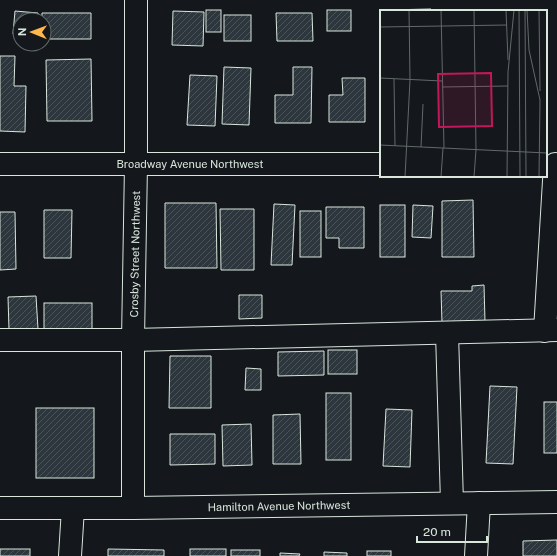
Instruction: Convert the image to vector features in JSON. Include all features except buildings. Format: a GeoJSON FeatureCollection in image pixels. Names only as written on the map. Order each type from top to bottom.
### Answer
{"type":"FeatureCollection","features":[{"type":"Feature","properties":{"kind":"street","name":"Crosby Street Northwest"},"geometry":{"type":"LineString","coordinates":[[133,508],[136,0]]}},
{"type":"Feature","properties":{"kind":"street","name":"Broadway Avenue Northwest"},"geometry":{"type":"LineString","coordinates":[[0,164],[380,164]]}},
{"type":"Feature","properties":{"kind":"street"},"geometry":{"type":"LineString","coordinates":[[0,340],[133,340],[551,331],[553,164]]}},
{"type":"Feature","properties":{"kind":"street"},"geometry":{"type":"LineString","coordinates":[[447,333],[452,504]]}},
{"type":"Feature","properties":{"kind":"street","name":"Hamilton Avenue Northwest"},"geometry":{"type":"LineString","coordinates":[[0,508],[133,508],[557,502]]}},
{"type":"Feature","properties":{"kind":"street"},"geometry":{"type":"LineString","coordinates":[[476,556],[479,503]]}},
{"type":"Feature","properties":{"kind":"street"},"geometry":{"type":"LineString","coordinates":[[70,556],[73,508]]}}]}
